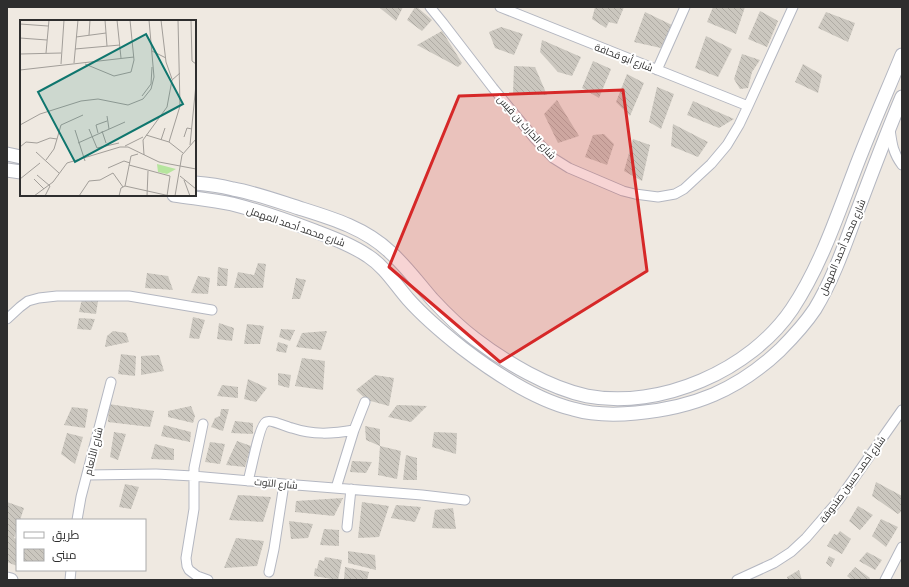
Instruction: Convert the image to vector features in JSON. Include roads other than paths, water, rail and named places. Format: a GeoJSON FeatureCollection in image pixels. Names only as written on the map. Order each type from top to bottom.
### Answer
{"type":"FeatureCollection","features":[{"type":"Feature","properties":{"kind":"main road","name":"شارع محمد أحمد المهمل"},"geometry":{"type":"LineString","coordinates":[[196,183],[255,194],[322,215],[365,233],[398,258],[433,300],[461,328],[504,359],[534,376],[554,385],[586,395],[613,398],[648,396],[675,390],[692,384],[734,363],[766,339],[793,308],[826,245],[866,141],[902,55]]}},
{"type":"Feature","properties":{"kind":"main road","name":"شارع محمد أحمد المهمل"},"geometry":{"type":"LineString","coordinates":[[181,196],[249,209],[292,222],[348,244],[368,255],[383,269],[415,306],[461,347],[505,378],[547,400],[572,409],[592,413],[613,414],[661,410],[690,403],[710,396],[752,374],[788,343],[798,331],[814,310],[833,271],[902,97]]}},
{"type":"Feature","properties":{"kind":"main road"},"geometry":{"type":"LineString","coordinates":[[7,154],[20,157]]}},
{"type":"Feature","properties":{"kind":"main road"},"geometry":{"type":"LineString","coordinates":[[7,170],[20,172]]}},
{"type":"Feature","properties":{"kind":"main road"},"geometry":{"type":"LineString","coordinates":[[7,578],[11,580]]}},
{"type":"Feature","properties":{"kind":"street","name":"شارع الحارث بن قيس"},"geometry":{"type":"LineString","coordinates":[[430,7],[444,23],[493,88],[535,139],[553,158],[583,175],[623,191],[658,197],[675,194],[684,189],[700,176],[727,145],[739,125],[793,7]]}},
{"type":"Feature","properties":{"kind":"street","name":"شارع أبو قحافة"},"geometry":{"type":"LineString","coordinates":[[500,7],[748,106]]}},
{"type":"Feature","properties":{"kind":"street"},"geometry":{"type":"LineString","coordinates":[[657,70],[685,7]]}},
{"type":"Feature","properties":{"kind":"street"},"geometry":{"type":"LineString","coordinates":[[889,127],[892,148],[896,158],[902,165]]}},
{"type":"Feature","properties":{"kind":"street"},"geometry":{"type":"LineString","coordinates":[[7,319],[28,301],[57,296],[129,296],[212,310]]}},
{"type":"Feature","properties":{"kind":"street","name":"شارع الأنعام"},"geometry":{"type":"LineString","coordinates":[[77,519],[81,497],[88,475],[111,382]]}},
{"type":"Feature","properties":{"kind":"street"},"geometry":{"type":"LineString","coordinates":[[336,488],[354,430],[365,402]]}},
{"type":"Feature","properties":{"kind":"street","name":"شارع أحمد حسين صندوقة"},"geometry":{"type":"LineString","coordinates":[[737,580],[774,563],[806,538],[838,501],[902,410]]}},
{"type":"Feature","properties":{"kind":"street"},"geometry":{"type":"LineString","coordinates":[[248,481],[259,436],[266,421],[317,433],[354,430]]}},
{"type":"Feature","properties":{"kind":"street"},"geometry":{"type":"LineString","coordinates":[[203,424],[195,458],[193,476],[194,509],[187,544],[186,562],[187,566],[193,573],[208,580]]}},
{"type":"Feature","properties":{"kind":"street","name":"شارع التوت"},"geometry":{"type":"LineString","coordinates":[[88,475],[156,474],[193,476],[422,495],[465,500]]}},
{"type":"Feature","properties":{"kind":"street"},"geometry":{"type":"LineString","coordinates":[[269,572],[284,484]]}},
{"type":"Feature","properties":{"kind":"street"},"geometry":{"type":"LineString","coordinates":[[347,527],[351,489]]}},
{"type":"Feature","properties":{"kind":"street"},"geometry":{"type":"LineString","coordinates":[[885,580],[902,547]]}}]}
